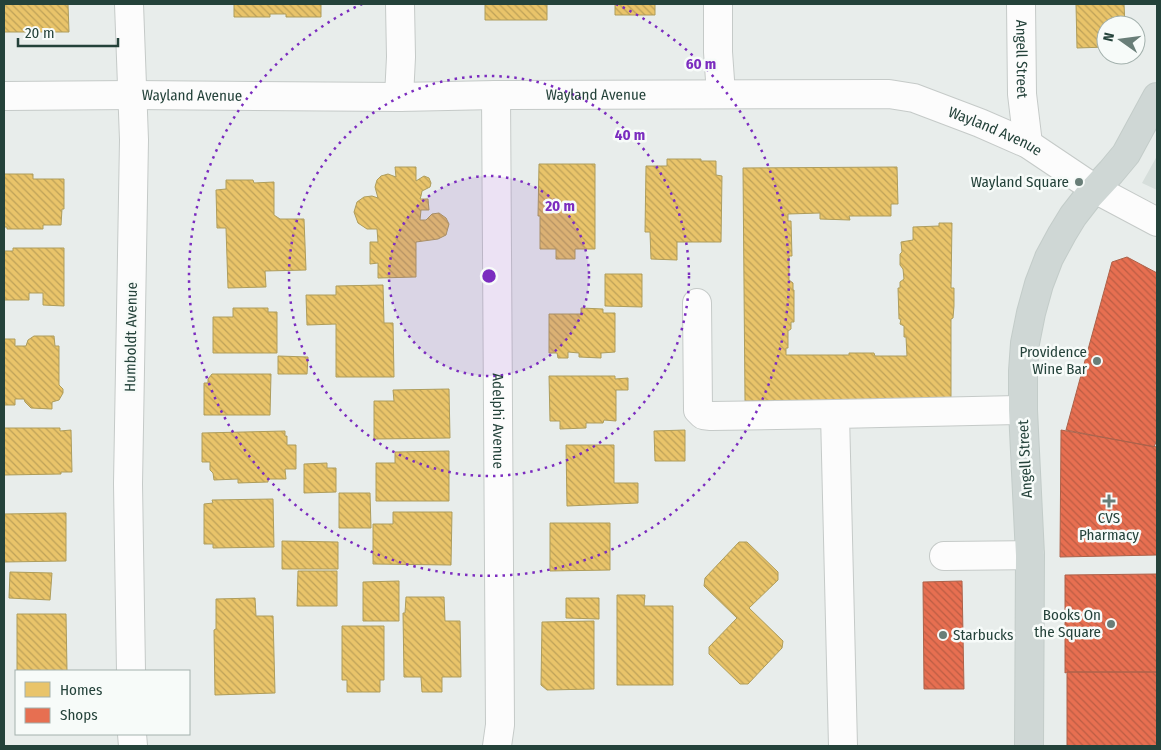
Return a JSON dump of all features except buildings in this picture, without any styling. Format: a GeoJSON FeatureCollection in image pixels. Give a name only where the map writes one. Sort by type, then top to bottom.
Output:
{"type":"FeatureCollection","features":[{"type":"Feature","properties":{"kind":"main road","name":"Angell Street"},"geometry":{"type":"LineString","coordinates":[[1029,746],[1030,555],[1023,410],[1025,343],[1039,284],[1049,258],[1073,216],[1126,154],[1157,97]]}},
{"type":"Feature","properties":{"kind":"street","name":"Humboldt Avenue"},"geometry":{"type":"LineString","coordinates":[[129,4],[134,140],[128,484],[131,670]]}},
{"type":"Feature","properties":{"kind":"street"},"geometry":{"type":"LineString","coordinates":[[399,97],[400,4]]}},
{"type":"Feature","properties":{"kind":"street"},"geometry":{"type":"LineString","coordinates":[[718,4],[718,52],[721,94]]}},
{"type":"Feature","properties":{"kind":"street","name":"Angell Street"},"geometry":{"type":"LineString","coordinates":[[1021,4],[1022,94],[1028,144]]}},
{"type":"Feature","properties":{"kind":"street","name":"Wayland Avenue"},"geometry":{"type":"LineString","coordinates":[[4,96],[399,97],[890,94],[914,98],[980,123],[1028,144],[1095,189],[1157,222]]}},
{"type":"Feature","properties":{"kind":"street","name":"Adelphi Avenue"},"geometry":{"type":"LineString","coordinates":[[496,95],[500,725],[497,746]]}},
{"type":"Feature","properties":{"kind":"street"},"geometry":{"type":"LineString","coordinates":[[697,303],[698,410],[703,415],[1023,410]]}},
{"type":"Feature","properties":{"kind":"street"},"geometry":{"type":"LineString","coordinates":[[835,414],[843,746]]}},
{"type":"Feature","properties":{"kind":"street"},"geometry":{"type":"LineString","coordinates":[[944,556],[1030,555]]}},
{"type":"Feature","properties":{"kind":"shaded area"},"geometry":{"type":"Polygon","coordinates":[[[1157,156],[1157,190],[1142,183],[1157,156]]]}},
{"type":"Feature","properties":{"kind":"place","name":"Wayland Square"},"geometry":{"type":"Point","coordinates":[1079,182]}},
{"type":"Feature","properties":{"kind":"place","name":"Providence Wine Bar"},"geometry":{"type":"Point","coordinates":[1097,361]}},
{"type":"Feature","properties":{"kind":"place","name":"CVS Pharmacy"},"geometry":{"type":"Point","coordinates":[1109,501]}},
{"type":"Feature","properties":{"kind":"place","name":"Books On the Square"},"geometry":{"type":"Point","coordinates":[1111,624]}},
{"type":"Feature","properties":{"kind":"place","name":"Starbucks"},"geometry":{"type":"Point","coordinates":[943,635]}}]}
